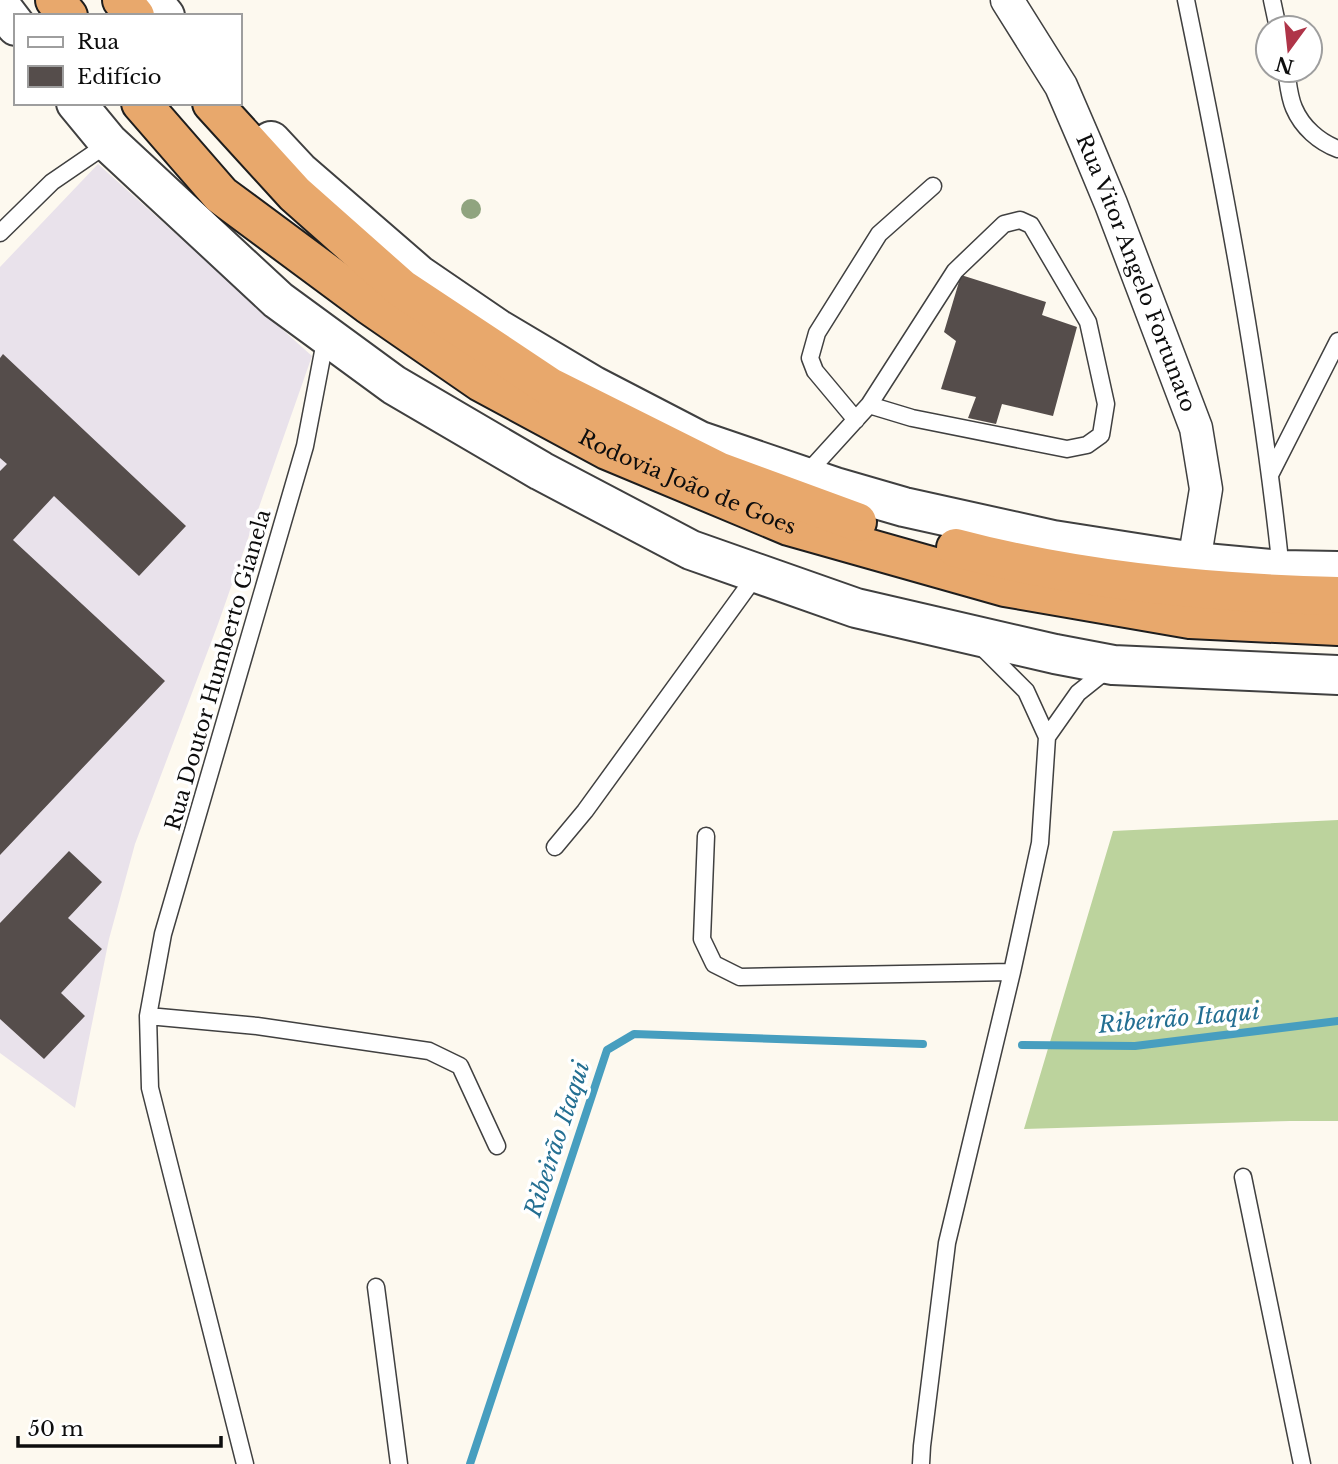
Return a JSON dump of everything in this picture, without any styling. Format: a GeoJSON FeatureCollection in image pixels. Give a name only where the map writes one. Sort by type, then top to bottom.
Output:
{"type":"FeatureCollection","features":[{"type":"Feature","properties":{"kind":"highway"},"geometry":{"type":"LineString","coordinates":[[55,0],[66,14]]}},
{"type":"Feature","properties":{"kind":"highway"},"geometry":{"type":"LineString","coordinates":[[122,0],[133,14]]}},
{"type":"Feature","properties":{"kind":"highway","name":"Rodovia João de Goes"},"geometry":{"type":"LineString","coordinates":[[143,105],[221,195],[368,304],[481,382],[607,450],[789,526],[1004,587],[1189,619],[1338,626]]}},
{"type":"Feature","properties":{"kind":"highway","name":"Rodovia João de Goes"},"geometry":{"type":"LineString","coordinates":[[214,105],[295,194],[401,288],[550,387],[718,471],[865,524],[988,556],[1098,577],[1188,588],[1338,596]]}},
{"type":"Feature","properties":{"kind":"street"},"geometry":{"type":"LineString","coordinates":[[152,0],[163,14]]}},
{"type":"Feature","properties":{"kind":"street","name":"Rua Vitor Angelo Fortunato"},"geometry":{"type":"LineString","coordinates":[[1007,0],[1060,86],[1081,133],[1111,204],[1196,428],[1206,489],[1194,562]]}},
{"type":"Feature","properties":{"kind":"street"},"geometry":{"type":"LineString","coordinates":[[0,5],[14,23]]}},
{"type":"Feature","properties":{"kind":"street"},"geometry":{"type":"LineString","coordinates":[[78,105],[109,143],[278,300],[394,385],[541,471],[691,550],[856,608],[971,636],[1113,665],[1338,675]]}},
{"type":"Feature","properties":{"kind":"street"},"geometry":{"type":"LineString","coordinates":[[239,105],[299,172],[419,275],[546,358],[700,441],[835,487],[904,507],[1053,540],[1194,562],[1281,570],[1338,571]]}},
{"type":"Feature","properties":{"kind":"lane"},"geometry":{"type":"LineString","coordinates":[[1186,0],[1236,249],[1271,473],[1281,570]]}},
{"type":"Feature","properties":{"kind":"lane"},"geometry":{"type":"LineString","coordinates":[[1289,84],[1293,108],[1305,125],[1318,140],[1338,149]]}},
{"type":"Feature","properties":{"kind":"lane"},"geometry":{"type":"LineString","coordinates":[[0,233],[52,182],[109,143]]}},
{"type":"Feature","properties":{"kind":"lane"},"geometry":{"type":"LineString","coordinates":[[856,420],[815,371],[810,358],[817,333],[879,234],[933,186]]}},
{"type":"Feature","properties":{"kind":"lane"},"geometry":{"type":"LineString","coordinates":[[809,471],[869,405],[956,271],[1003,224],[1020,220],[1031,225],[1088,322],[1105,404],[1101,435],[1087,445],[1067,449],[912,418],[869,405]]}},
{"type":"Feature","properties":{"kind":"lane","name":"Rua Doutor Humberto Gianela"},"geometry":{"type":"LineString","coordinates":[[245,1464],[150,1088],[148,1016],[163,934],[305,446],[326,335]]}},
{"type":"Feature","properties":{"kind":"lane"},"geometry":{"type":"LineString","coordinates":[[1271,473],[1338,341]]}},
{"type":"Feature","properties":{"kind":"lane"},"geometry":{"type":"LineString","coordinates":[[555,847],[585,811],[757,574]]}},
{"type":"Feature","properties":{"kind":"lane"},"geometry":{"type":"LineString","coordinates":[[921,1464],[947,1242],[1040,844],[1047,737],[1026,691],[971,636]]}},
{"type":"Feature","properties":{"kind":"lane"},"geometry":{"type":"LineString","coordinates":[[1047,737],[1078,693],[1113,665]]}},
{"type":"Feature","properties":{"kind":"lane"},"geometry":{"type":"LineString","coordinates":[[706,836],[702,939],[713,964],[740,977],[1012,972]]}},
{"type":"Feature","properties":{"kind":"lane"},"geometry":{"type":"LineString","coordinates":[[148,1016],[257,1026],[429,1051],[460,1066],[497,1146]]}},
{"type":"Feature","properties":{"kind":"lane"},"geometry":{"type":"LineString","coordinates":[[1243,1177],[1302,1464]]}},
{"type":"Feature","properties":{"kind":"lane"},"geometry":{"type":"LineString","coordinates":[[376,1287],[399,1464]]}},
{"type":"Feature","properties":{"kind":"shaded area"},"geometry":{"type":"Polygon","coordinates":[[[98,164],[312,356],[218,624],[135,844],[109,939],[75,1108],[0,1053],[0,267],[98,164]]]}},
{"type":"Feature","properties":{"kind":"green space"},"geometry":{"type":"Polygon","coordinates":[[[1338,820],[1338,1121],[1024,1129],[1113,831],[1338,820]]]}},
{"type":"Feature","properties":{"kind":"building"},"geometry":{"type":"Polygon","coordinates":[[[961,275],[1046,302],[1042,315],[1077,327],[1053,416],[1002,404],[996,424],[968,418],[976,397],[941,389],[956,341],[944,332],[961,275]]]}},
{"type":"Feature","properties":{"kind":"building"},"geometry":{"type":"Polygon","coordinates":[[[3,354],[186,526],[139,576],[54,496],[13,540],[165,681],[0,855],[0,471],[7,464],[0,458],[0,358],[3,354]]]}},
{"type":"Feature","properties":{"kind":"building"},"geometry":{"type":"Polygon","coordinates":[[[69,851],[102,882],[68,918],[102,949],[61,993],[85,1016],[44,1059],[0,1019],[0,923],[69,851]]]}},
{"type":"Feature","properties":{"kind":"waterway","name":"Ribeirão Itaqui"},"geometry":{"type":"LineString","coordinates":[[1022,1045],[1135,1046],[1338,1021]]}},
{"type":"Feature","properties":{"kind":"waterway","name":"Ribeirão Itaqui"},"geometry":{"type":"LineString","coordinates":[[470,1464],[607,1050],[634,1034],[923,1044]]}}]}
